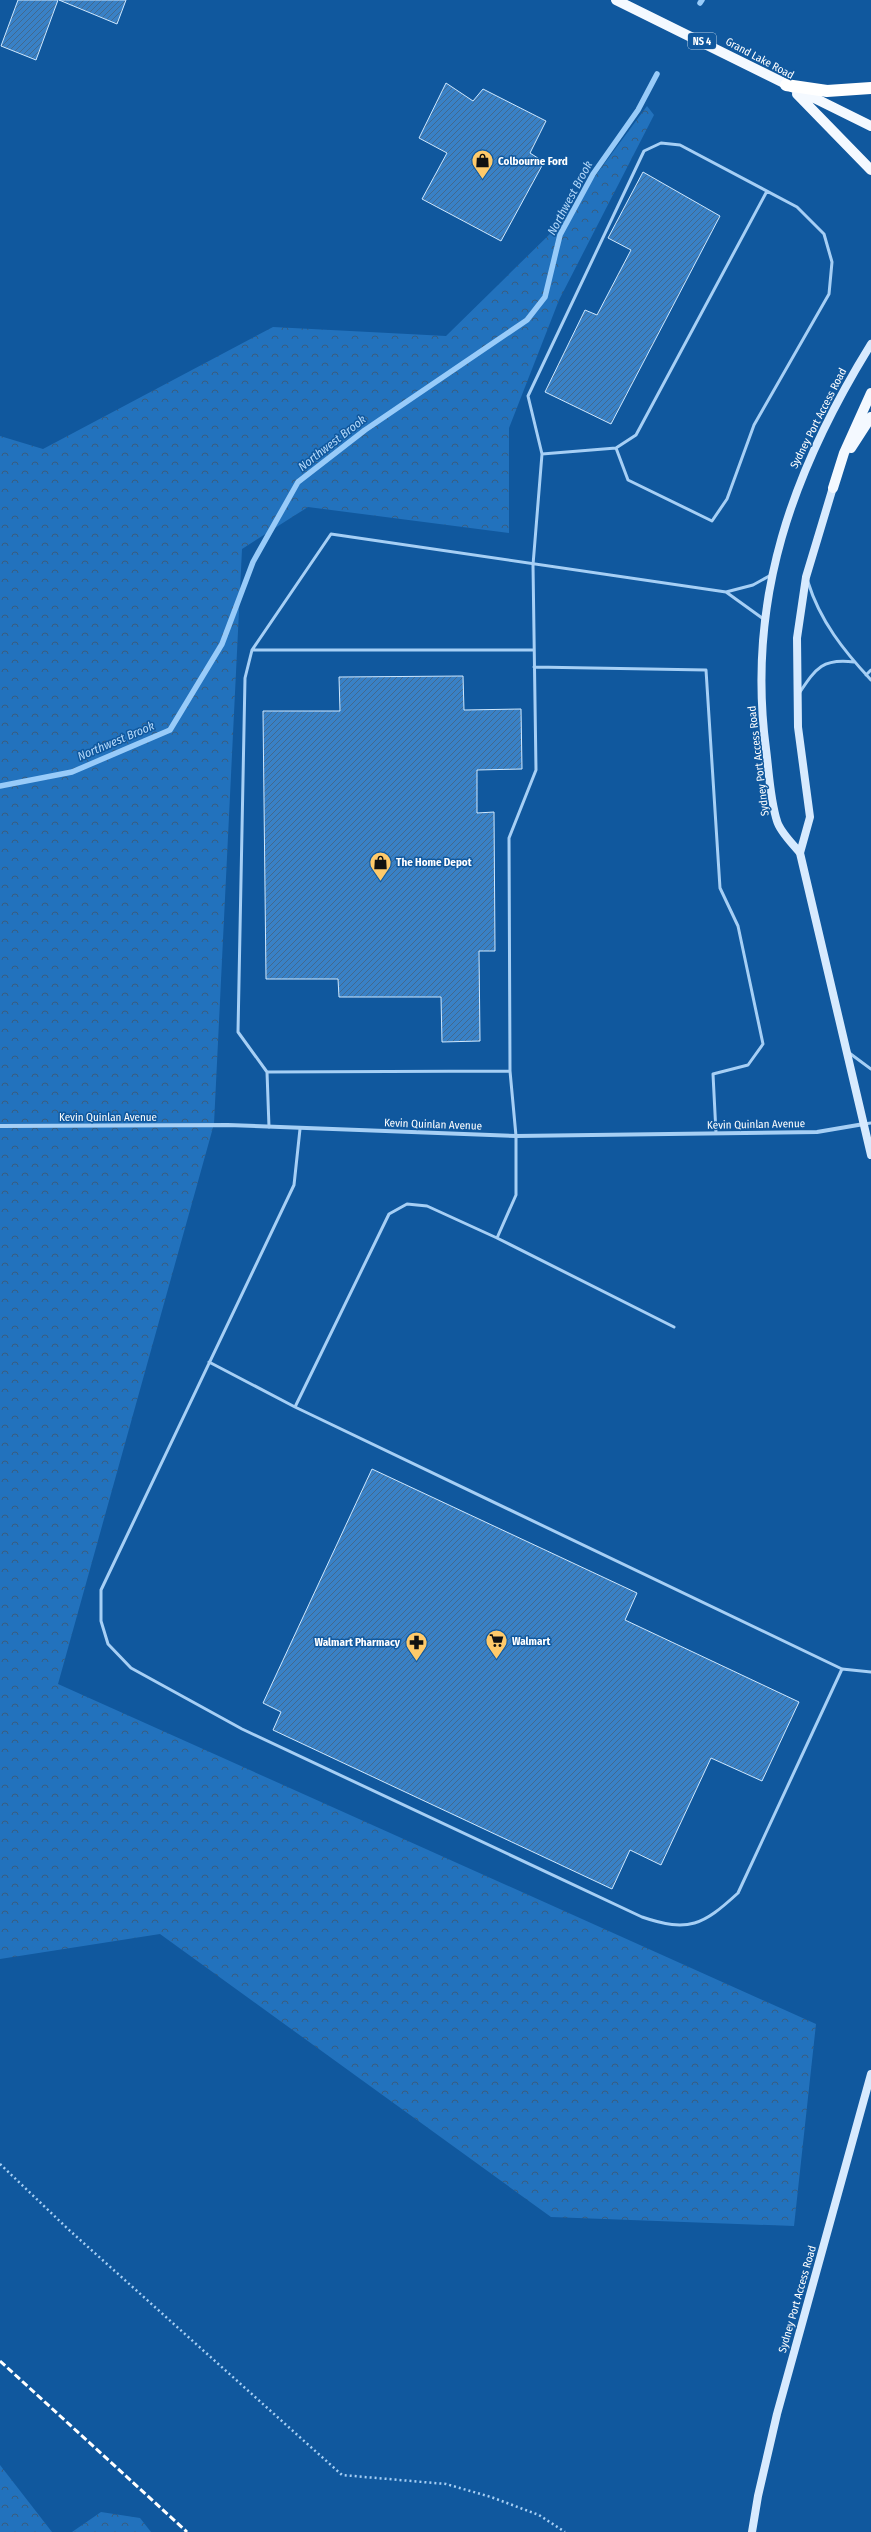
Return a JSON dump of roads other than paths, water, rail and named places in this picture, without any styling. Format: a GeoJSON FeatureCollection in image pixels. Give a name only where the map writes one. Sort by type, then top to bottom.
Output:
{"type":"FeatureCollection","features":[{"type":"Feature","properties":{"kind":"highway"},"geometry":{"type":"LineString","coordinates":[[786,85],[827,91],[871,88]]}},
{"type":"Feature","properties":{"kind":"main road","name":"Grand Lake Road"},"geometry":{"type":"LineString","coordinates":[[616,0],[871,126]]}},
{"type":"Feature","properties":{"kind":"main road"},"geometry":{"type":"LineString","coordinates":[[786,85],[833,129],[871,170]]}},
{"type":"Feature","properties":{"kind":"main road","name":"Sydney Port Access Road"},"geometry":{"type":"LineString","coordinates":[[871,344],[847,384],[811,453],[788,513],[773,574],[766,620],[762,697],[769,774],[777,822],[800,853],[847,1051],[868,1123],[871,1155]]}},
{"type":"Feature","properties":{"kind":"main road"},"geometry":{"type":"LineString","coordinates":[[832,488],[844,453],[871,393]]}},
{"type":"Feature","properties":{"kind":"main road","name":"Sydney Port Access Road"},"geometry":{"type":"LineString","coordinates":[[800,853],[810,816],[801,753],[796,699],[797,638],[806,577],[832,488],[850,442],[871,404]]}},
{"type":"Feature","properties":{"kind":"main road"},"geometry":{"type":"LineString","coordinates":[[832,488],[851,449],[871,417]]}},
{"type":"Feature","properties":{"kind":"main road","name":"Sydney Port Access Road"},"geometry":{"type":"LineString","coordinates":[[752,2532],[759,2490],[779,2406],[871,2074]]}},
{"type":"Feature","properties":{"kind":"street","name":"Kevin Quinlan Avenue"},"geometry":{"type":"LineString","coordinates":[[0,1126],[228,1125],[300,1129],[516,1136],[817,1132],[868,1123]]}},
{"type":"Feature","properties":{"kind":"lane"},"geometry":{"type":"LineString","coordinates":[[497,1238],[516,1195],[516,1136],[510,1071],[509,838],[536,770],[533,650],[533,565],[542,454],[528,396],[644,151],[661,144],[680,145],[797,207],[824,234],[832,262],[829,294],[754,425],[728,499],[712,522],[628,480],[616,448]]}},
{"type":"Feature","properties":{"kind":"lane"},"geometry":{"type":"LineString","coordinates":[[542,454],[616,448],[636,434],[767,191]]}},
{"type":"Feature","properties":{"kind":"lane"},"geometry":{"type":"LineString","coordinates":[[269,1127],[267,1072],[238,1032],[245,678],[252,650],[331,534],[533,565],[726,592],[753,585],[773,574]]}},
{"type":"Feature","properties":{"kind":"lane"},"geometry":{"type":"LineString","coordinates":[[806,577],[814,601],[824,621],[854,662],[871,680]]}},
{"type":"Feature","properties":{"kind":"lane"},"geometry":{"type":"LineString","coordinates":[[726,592],[746,604],[766,620]]}},
{"type":"Feature","properties":{"kind":"lane"},"geometry":{"type":"LineString","coordinates":[[252,650],[533,650]]}},
{"type":"Feature","properties":{"kind":"lane"},"geometry":{"type":"LineString","coordinates":[[796,699],[812,674],[823,664],[838,660],[854,662]]}},
{"type":"Feature","properties":{"kind":"lane"},"geometry":{"type":"LineString","coordinates":[[534,667],[706,670],[720,888],[738,926],[763,1044],[748,1064],[713,1074],[716,1133]]}},
{"type":"Feature","properties":{"kind":"lane"},"geometry":{"type":"LineString","coordinates":[[866,675],[871,670]]}},
{"type":"Feature","properties":{"kind":"lane"},"geometry":{"type":"LineString","coordinates":[[847,1051],[871,1069]]}},
{"type":"Feature","properties":{"kind":"lane"},"geometry":{"type":"LineString","coordinates":[[267,1072],[510,1071]]}},
{"type":"Feature","properties":{"kind":"lane"},"geometry":{"type":"LineString","coordinates":[[300,1129],[294,1185],[101,1590],[101,1621],[108,1644],[131,1668],[242,1729],[642,1917],[662,1924],[688,1926],[712,1916],[738,1893],[842,1669]]}},
{"type":"Feature","properties":{"kind":"lane"},"geometry":{"type":"LineString","coordinates":[[295,1407],[389,1214],[407,1204],[427,1206],[497,1238],[674,1327]]}},
{"type":"Feature","properties":{"kind":"lane"},"geometry":{"type":"LineString","coordinates":[[209,1362],[295,1407],[842,1669],[871,1672]]}},
{"type":"Feature","properties":{"kind":"waterway","name":"Northwest Brook"},"geometry":{"type":"LineString","coordinates":[[0,786],[72,772],[170,730],[222,644],[253,562],[298,482],[365,430],[527,320],[545,297],[560,235],[593,174],[638,110],[657,74]]}},
{"type":"Feature","properties":{"kind":"railway"},"geometry":{"type":"LineString","coordinates":[[0,2361],[187,2532]]}},
{"type":"Feature","properties":{"kind":"place","name":"Colbourne Ford"},"geometry":{"type":"Point","coordinates":[483,180]}},
{"type":"Feature","properties":{"kind":"place","name":"The Home Depot"},"geometry":{"type":"Point","coordinates":[380,882]}},
{"type":"Feature","properties":{"kind":"place","name":"Walmart"},"geometry":{"type":"Point","coordinates":[497,1660]}},
{"type":"Feature","properties":{"kind":"place","name":"Walmart Pharmacy"},"geometry":{"type":"Point","coordinates":[416,1662]}}]}
